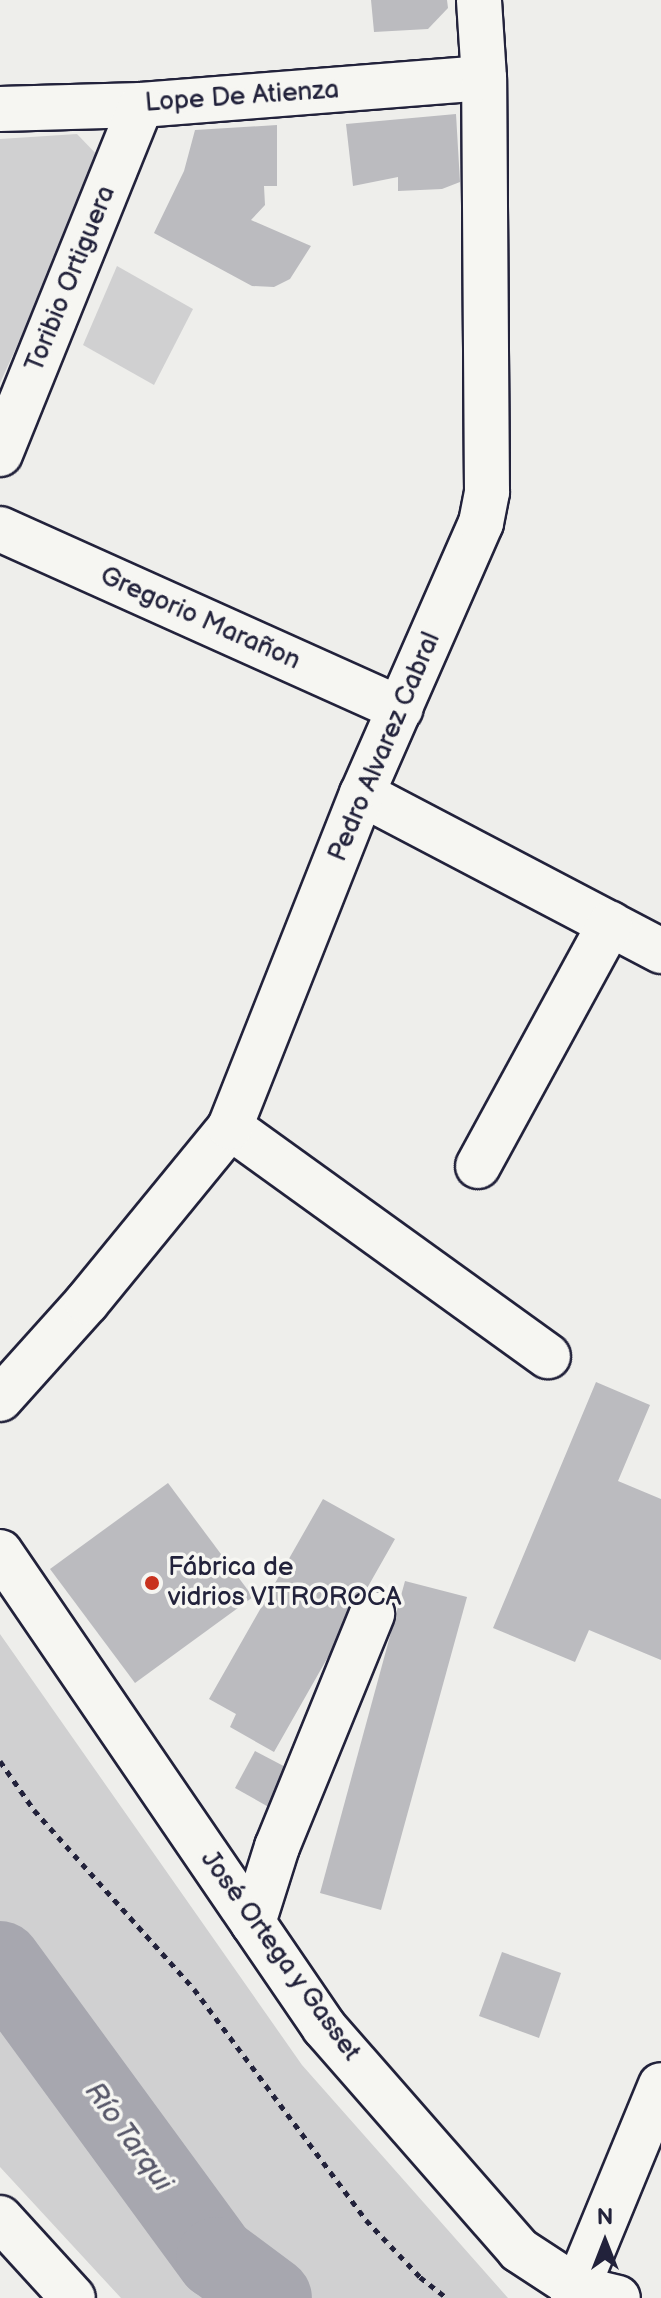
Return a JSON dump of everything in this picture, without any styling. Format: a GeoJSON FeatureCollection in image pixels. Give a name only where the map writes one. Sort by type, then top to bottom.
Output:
{"type":"FeatureCollection","features":[{"type":"Feature","properties":{"kind":"street","name":"Pedro Alvarez Cabral"},"geometry":{"type":"LineString","coordinates":[[0,1399],[87,1302],[230,1127],[362,794],[481,523],[487,492],[484,78],[479,0]]}},
{"type":"Feature","properties":{"kind":"street","name":"Lope De Atienza"},"geometry":{"type":"LineString","coordinates":[[0,109],[141,105],[484,78]]}},
{"type":"Feature","properties":{"kind":"street","name":"Toribio Ortiguera"},"geometry":{"type":"LineString","coordinates":[[0,454],[141,105]]}},
{"type":"Feature","properties":{"kind":"street","name":"Gregorio Marañon"},"geometry":{"type":"LineString","coordinates":[[0,529],[400,709]]}},
{"type":"Feature","properties":{"kind":"street"},"geometry":{"type":"LineString","coordinates":[[362,794],[661,951]]}},
{"type":"Feature","properties":{"kind":"street"},"geometry":{"type":"LineString","coordinates":[[478,1166],[610,924]]}},
{"type":"Feature","properties":{"kind":"street"},"geometry":{"type":"LineString","coordinates":[[230,1127],[548,1356]]}},
{"type":"Feature","properties":{"kind":"street","name":"José Ortega y Gasset"},"geometry":{"type":"LineString","coordinates":[[0,1552],[324,2027],[519,2250],[575,2293],[618,2298]]}},
{"type":"Feature","properties":{"kind":"street"},"geometry":{"type":"LineString","coordinates":[[253,1923],[277,1847],[372,1614]]}},
{"type":"Feature","properties":{"kind":"street"},"geometry":{"type":"LineString","coordinates":[[575,2293],[661,2085]]}},
{"type":"Feature","properties":{"kind":"street"},"geometry":{"type":"LineString","coordinates":[[0,2218],[73,2298]]}},
{"type":"Feature","properties":{"kind":"path"},"geometry":{"type":"LineString","coordinates":[[0,1761],[34,1810],[194,1989],[366,2220],[420,2277],[447,2298]]}},
{"type":"Feature","properties":{"kind":"shaded area"},"geometry":{"type":"Polygon","coordinates":[[[77,134],[102,160],[0,383],[0,139],[77,134]]]}},
{"type":"Feature","properties":{"kind":"shaded area"},"geometry":{"type":"Polygon","coordinates":[[[117,266],[193,309],[154,385],[83,345],[117,266]]]}},
{"type":"Feature","properties":{"kind":"shaded area"},"geometry":{"type":"Polygon","coordinates":[[[0,1634],[302,2065],[508,2298],[121,2298],[0,2167],[0,1634]]]}},
{"type":"Feature","properties":{"kind":"building"},"geometry":{"type":"Polygon","coordinates":[[[371,0],[447,0],[448,8],[428,29],[374,32],[371,0]]]}},
{"type":"Feature","properties":{"kind":"building"},"geometry":{"type":"Polygon","coordinates":[[[456,114],[460,182],[442,189],[398,191],[398,177],[353,186],[346,124],[456,114]]]}},
{"type":"Feature","properties":{"kind":"building"},"geometry":{"type":"Polygon","coordinates":[[[277,125],[277,186],[264,186],[265,205],[251,220],[311,246],[290,279],[274,287],[252,286],[154,233],[184,171],[195,130],[277,125]]]}},
{"type":"Feature","properties":{"kind":"building"},"geometry":{"type":"Polygon","coordinates":[[[596,1382],[650,1405],[618,1481],[661,1499],[661,1660],[589,1630],[575,1662],[493,1628],[596,1382]]]}},
{"type":"Feature","properties":{"kind":"building","name":"Fábrica de vidrios VITROROCA"},"geometry":{"type":"Polygon","coordinates":[[[168,1483],[253,1597],[135,1683],[50,1569],[168,1483]]]}},
{"type":"Feature","properties":{"kind":"building"},"geometry":{"type":"Polygon","coordinates":[[[323,1499],[395,1539],[274,1752],[230,1727],[236,1714],[209,1699],[323,1499]]]}},
{"type":"Feature","properties":{"kind":"building"},"geometry":{"type":"Polygon","coordinates":[[[405,1581],[467,1597],[381,1910],[320,1893],[405,1581]]]}},
{"type":"Feature","properties":{"kind":"building"},"geometry":{"type":"Polygon","coordinates":[[[255,1751],[295,1772],[274,1810],[235,1788],[255,1751]]]}},
{"type":"Feature","properties":{"kind":"building"},"geometry":{"type":"Polygon","coordinates":[[[502,1952],[561,1973],[539,2038],[479,2016],[502,1952]]]}},
{"type":"Feature","properties":{"kind":"waterway","name":"Río Tarqui"},"geometry":{"type":"LineString","coordinates":[[0,1962],[217,2258],[271,2298]]}},
{"type":"Feature","properties":{"kind":"place","name":"Fábrica de vidrios VITROROCA"},"geometry":{"type":"Point","coordinates":[152,1583]}}]}
